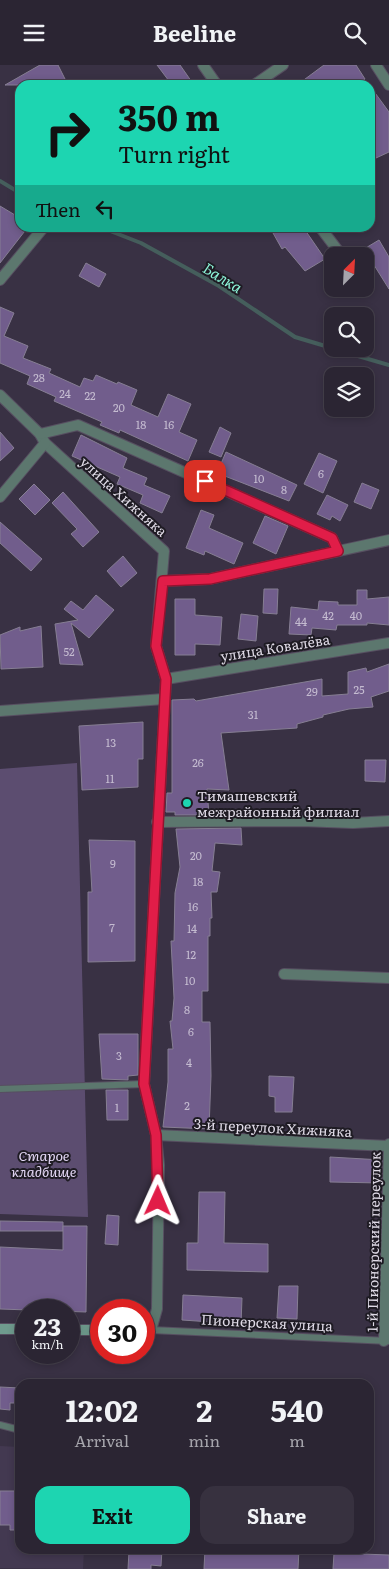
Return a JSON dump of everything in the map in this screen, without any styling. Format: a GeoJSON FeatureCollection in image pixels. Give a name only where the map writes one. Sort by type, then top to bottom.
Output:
{"type":"FeatureCollection","features":[{"type":"Feature","properties":{"kind":"street"},"geometry":{"type":"LineString","coordinates":[[203,65],[214,80]]}},
{"type":"Feature","properties":{"kind":"street"},"geometry":{"type":"LineString","coordinates":[[261,80],[283,65]]}},
{"type":"Feature","properties":{"kind":"street"},"geometry":{"type":"LineString","coordinates":[[376,65],[389,85]]}},
{"type":"Feature","properties":{"kind":"street"},"geometry":{"type":"LineString","coordinates":[[0,280],[40,232]]}},
{"type":"Feature","properties":{"kind":"street"},"geometry":{"type":"LineString","coordinates":[[324,232],[335,247]]}},
{"type":"Feature","properties":{"kind":"street","name":"улица Хижняка"},"geometry":{"type":"LineString","coordinates":[[0,395],[43,438],[164,551],[163,581],[156,646],[166,679],[144,1084],[156,1135],[159,1165],[157,1309],[155,1313]]}},
{"type":"Feature","properties":{"kind":"street"},"geometry":{"type":"LineString","coordinates":[[0,497],[43,438],[78,425],[332,538],[338,551]]}},
{"type":"Feature","properties":{"kind":"street"},"geometry":{"type":"LineString","coordinates":[[163,581],[210,579],[389,540]]}},
{"type":"Feature","properties":{"kind":"street","name":"улица Ковалёва"},"geometry":{"type":"LineString","coordinates":[[166,679],[389,643]]}},
{"type":"Feature","properties":{"kind":"street"},"geometry":{"type":"LineString","coordinates":[[0,711],[164,699]]}},
{"type":"Feature","properties":{"kind":"street"},"geometry":{"type":"LineString","coordinates":[[158,822],[302,821],[353,823],[389,821]]}},
{"type":"Feature","properties":{"kind":"street"},"geometry":{"type":"LineString","coordinates":[[284,974],[389,979]]}},
{"type":"Feature","properties":{"kind":"street","name":"3-й переулок Хижняка"},"geometry":{"type":"LineString","coordinates":[[156,1135],[389,1145]]}},
{"type":"Feature","properties":{"kind":"street","name":"1-й Пионерский переулок"},"geometry":{"type":"LineString","coordinates":[[386,1341],[389,1145]]}},
{"type":"Feature","properties":{"kind":"street"},"geometry":{"type":"LineString","coordinates":[[0,1329],[15,1329]]}},
{"type":"Feature","properties":{"kind":"lane"},"geometry":{"type":"LineString","coordinates":[[0,1089],[144,1084]]}},
{"type":"Feature","properties":{"kind":"lane","name":"Пионерская улица"},"geometry":{"type":"LineString","coordinates":[[155,1330],[386,1341]]}},
{"type":"Feature","properties":{"kind":"lane"},"geometry":{"type":"LineString","coordinates":[[0,1425],[15,1429]]}},
{"type":"Feature","properties":{"kind":"shaded area"},"geometry":{"type":"Polygon","coordinates":[[[0,1446],[15,1447],[15,1554],[84,1554],[83,1569],[0,1568],[0,1446]]]}},
{"type":"Feature","properties":{"kind":"green space","name":"Старое кладбище"},"geometry":{"type":"Polygon","coordinates":[[[77,763],[88,1217],[0,1214],[0,769],[77,763]]]}},
{"type":"Feature","properties":{"kind":"building"},"geometry":{"type":"Polygon","coordinates":[[[40,65],[58,65],[66,80],[15,80],[15,85],[5,85],[40,65]]]}},
{"type":"Feature","properties":{"kind":"building"},"geometry":{"type":"Polygon","coordinates":[[[157,65],[180,65],[190,80],[168,80],[157,65]]]}},
{"type":"Feature","properties":{"kind":"building"},"geometry":{"type":"Polygon","coordinates":[[[324,65],[356,65],[365,79],[364,80],[304,80],[324,65]]]}},
{"type":"Feature","properties":{"kind":"building"},"geometry":{"type":"Polygon","coordinates":[[[375,93],[389,112],[389,152],[376,158],[375,93]]]}},
{"type":"Feature","properties":{"kind":"building"},"geometry":{"type":"Polygon","coordinates":[[[0,206],[15,215],[15,232],[24,232],[0,263],[0,206]]]}},
{"type":"Feature","properties":{"kind":"building"},"geometry":{"type":"Polygon","coordinates":[[[274,232],[306,232],[324,260],[305,271],[285,247],[282,249],[273,233],[274,232]]]}},
{"type":"Feature","properties":{"kind":"building"},"geometry":{"type":"Polygon","coordinates":[[[379,240],[389,257],[389,289],[374,265],[374,247],[367,247],[379,240]]]}},
{"type":"Feature","properties":{"kind":"building"},"geometry":{"type":"Polygon","coordinates":[[[86,263],[106,274],[99,287],[79,276],[86,263]]]}},
{"type":"Feature","properties":{"kind":"building"},"geometry":{"type":"Polygon","coordinates":[[[0,307],[14,313],[4,336],[28,346],[23,358],[51,369],[49,373],[80,387],[84,378],[93,381],[96,375],[117,384],[118,382],[137,390],[131,405],[158,417],[168,394],[191,404],[179,432],[197,440],[188,461],[120,430],[119,433],[100,425],[102,422],[54,401],[56,397],[27,384],[30,376],[0,363],[0,307]]]}},
{"type":"Feature","properties":{"kind":"building"},"geometry":{"type":"Polygon","coordinates":[[[220,427],[231,433],[221,457],[209,452],[220,427]]]}},
{"type":"Feature","properties":{"kind":"building"},"geometry":{"type":"Polygon","coordinates":[[[0,432],[14,448],[0,461],[0,432]]]}},
{"type":"Feature","properties":{"kind":"building"},"geometry":{"type":"Polygon","coordinates":[[[81,435],[127,458],[123,468],[147,478],[144,485],[170,496],[162,513],[140,503],[143,495],[117,484],[120,477],[72,456],[81,435]]]}},
{"type":"Feature","properties":{"kind":"building"},"geometry":{"type":"Polygon","coordinates":[[[226,452],[297,485],[289,501],[217,473],[226,452]]]}},
{"type":"Feature","properties":{"kind":"building"},"geometry":{"type":"Polygon","coordinates":[[[319,453],[337,461],[323,493],[304,484],[319,453]]]}},
{"type":"Feature","properties":{"kind":"building"},"geometry":{"type":"Polygon","coordinates":[[[362,483],[379,490],[371,509],[354,502],[362,483]]]}},
{"type":"Feature","properties":{"kind":"building"},"geometry":{"type":"Polygon","coordinates":[[[34,484],[50,500],[35,515],[19,499],[34,484]]]}},
{"type":"Feature","properties":{"kind":"building"},"geometry":{"type":"Polygon","coordinates":[[[63,492],[99,532],[83,547],[71,534],[77,529],[52,503],[63,492]]]}},
{"type":"Feature","properties":{"kind":"building"},"geometry":{"type":"Polygon","coordinates":[[[327,495],[348,505],[340,521],[332,516],[330,520],[317,514],[327,495]]]}},
{"type":"Feature","properties":{"kind":"building"},"geometry":{"type":"Polygon","coordinates":[[[201,510],[214,515],[209,528],[243,543],[234,564],[205,551],[204,555],[186,548],[201,510]]]}},
{"type":"Feature","properties":{"kind":"building"},"geometry":{"type":"Polygon","coordinates":[[[265,516],[288,526],[276,554],[253,543],[265,516]]]}},
{"type":"Feature","properties":{"kind":"building"},"geometry":{"type":"Polygon","coordinates":[[[0,522],[42,559],[31,571],[0,543],[0,522]]]}},
{"type":"Feature","properties":{"kind":"building"},"geometry":{"type":"Polygon","coordinates":[[[123,556],[137,573],[121,587],[107,571],[123,556]]]}},
{"type":"Feature","properties":{"kind":"building"},"geometry":{"type":"Polygon","coordinates":[[[264,589],[278,589],[277,614],[263,613],[264,589]]]}},
{"type":"Feature","properties":{"kind":"building"},"geometry":{"type":"Polygon","coordinates":[[[357,590],[367,590],[367,599],[389,597],[389,625],[367,623],[367,625],[337,625],[336,630],[312,628],[311,635],[289,634],[291,607],[318,610],[319,601],[338,602],[338,605],[357,605],[357,590]]]}},
{"type":"Feature","properties":{"kind":"building"},"geometry":{"type":"Polygon","coordinates":[[[96,595],[114,610],[89,638],[71,623],[83,665],[60,664],[55,624],[78,620],[64,609],[71,601],[83,610],[96,595]]]}},
{"type":"Feature","properties":{"kind":"building"},"geometry":{"type":"Polygon","coordinates":[[[175,599],[195,599],[195,615],[222,617],[220,645],[195,644],[195,655],[175,655],[175,599]]]}},
{"type":"Feature","properties":{"kind":"building"},"geometry":{"type":"Polygon","coordinates":[[[241,614],[258,616],[256,641],[238,639],[241,614]]]}},
{"type":"Feature","properties":{"kind":"building"},"geometry":{"type":"Polygon","coordinates":[[[41,626],[43,667],[1,669],[0,635],[20,627],[20,631],[41,626]]]}},
{"type":"Feature","properties":{"kind":"building"},"geometry":{"type":"Polygon","coordinates":[[[389,664],[389,691],[371,697],[373,707],[349,709],[323,715],[323,717],[297,724],[297,728],[221,733],[229,790],[207,789],[209,815],[175,815],[175,812],[166,812],[167,793],[172,793],[172,700],[194,699],[196,701],[322,679],[322,696],[348,694],[348,672],[366,668],[367,672],[389,664]]]}},
{"type":"Feature","properties":{"kind":"building"},"geometry":{"type":"Polygon","coordinates":[[[143,722],[143,759],[138,759],[138,787],[82,790],[79,726],[143,722]]]}},
{"type":"Feature","properties":{"kind":"building"},"geometry":{"type":"Polygon","coordinates":[[[365,760],[386,760],[385,782],[365,781],[365,760]]]}},
{"type":"Feature","properties":{"kind":"building"},"geometry":{"type":"Polygon","coordinates":[[[241,828],[242,845],[215,843],[212,871],[220,872],[217,892],[211,892],[212,918],[210,918],[210,936],[208,936],[208,991],[202,991],[202,1022],[210,1022],[211,1076],[209,1129],[163,1127],[168,1082],[168,1049],[173,1049],[170,1021],[172,1021],[174,998],[171,941],[174,941],[175,893],[180,867],[176,829],[241,828]]]}},
{"type":"Feature","properties":{"kind":"building"},"geometry":{"type":"Polygon","coordinates":[[[89,840],[135,841],[135,961],[88,962],[88,892],[92,892],[89,840]]]}},
{"type":"Feature","properties":{"kind":"building"},"geometry":{"type":"Polygon","coordinates":[[[99,1034],[138,1034],[138,1075],[128,1076],[128,1080],[102,1079],[99,1034]]]}},
{"type":"Feature","properties":{"kind":"building"},"geometry":{"type":"Polygon","coordinates":[[[269,1076],[294,1077],[292,1112],[275,1112],[275,1097],[269,1096],[269,1076]]]}},
{"type":"Feature","properties":{"kind":"building"},"geometry":{"type":"Polygon","coordinates":[[[106,1090],[128,1090],[128,1120],[107,1120],[106,1090]]]}},
{"type":"Feature","properties":{"kind":"building"},"geometry":{"type":"Polygon","coordinates":[[[330,1157],[382,1160],[381,1183],[330,1182],[330,1157]]]}},
{"type":"Feature","properties":{"kind":"building"},"geometry":{"type":"Polygon","coordinates":[[[199,1192],[225,1192],[224,1243],[268,1244],[268,1272],[187,1270],[187,1243],[198,1243],[199,1192]]]}},
{"type":"Feature","properties":{"kind":"building"},"geometry":{"type":"Polygon","coordinates":[[[107,1215],[119,1216],[118,1245],[105,1244],[107,1215]]]}},
{"type":"Feature","properties":{"kind":"building"},"geometry":{"type":"Polygon","coordinates":[[[0,1221],[63,1222],[63,1231],[0,1231],[0,1221]]]}},
{"type":"Feature","properties":{"kind":"building"},"geometry":{"type":"Polygon","coordinates":[[[63,1226],[87,1226],[86,1312],[80,1312],[80,1299],[15,1299],[15,1310],[0,1309],[0,1247],[63,1250],[63,1226]]]}},
{"type":"Feature","properties":{"kind":"building"},"geometry":{"type":"Polygon","coordinates":[[[279,1286],[298,1286],[297,1319],[277,1318],[279,1286]]]}},
{"type":"Feature","properties":{"kind":"building"},"geometry":{"type":"Polygon","coordinates":[[[183,1295],[242,1298],[241,1324],[182,1320],[183,1295]]]}},
{"type":"Feature","properties":{"kind":"building"},"geometry":{"type":"Polygon","coordinates":[[[0,1387],[15,1388],[15,1403],[10,1403],[10,1410],[0,1409],[0,1387]]]}},
{"type":"Feature","properties":{"kind":"building"},"geometry":{"type":"Polygon","coordinates":[[[0,1491],[15,1491],[15,1530],[10,1530],[10,1525],[0,1525],[0,1491]]]}},
{"type":"Feature","properties":{"kind":"building"},"geometry":{"type":"Polygon","coordinates":[[[129,1554],[162,1554],[161,1566],[151,1565],[151,1569],[128,1569],[129,1554]]]}},
{"type":"Feature","properties":{"kind":"building"},"geometry":{"type":"Polygon","coordinates":[[[205,1554],[299,1554],[298,1569],[204,1569],[205,1554]]]}},
{"type":"Feature","properties":{"kind":"building"},"geometry":{"type":"Polygon","coordinates":[[[334,1554],[389,1555],[389,1569],[333,1569],[334,1554]]]}},
{"type":"Feature","properties":{"kind":"waterway","name":"Балка"},"geometry":{"type":"LineString","coordinates":[[0,181],[15,190]]}},
{"type":"Feature","properties":{"kind":"waterway","name":"Балка"},"geometry":{"type":"LineString","coordinates":[[113,232],[141,243],[219,286],[295,337],[324,346]]}},
{"type":"Feature","properties":{"kind":"waterway","name":"Балка"},"geometry":{"type":"LineString","coordinates":[[362,357],[389,365]]}},
{"type":"Feature","properties":{"kind":"place","name":"Тимашевский межрайонный филиал"},"geometry":{"type":"Point","coordinates":[187,803]}},
{"type":"Feature","properties":{"kind":"route"},"geometry":{"type":"LineString","coordinates":[[158,1201],[159,1165],[156,1135],[144,1084],[166,679],[156,646],[163,581],[210,579],[338,551],[332,538],[205,481]]}}]}
